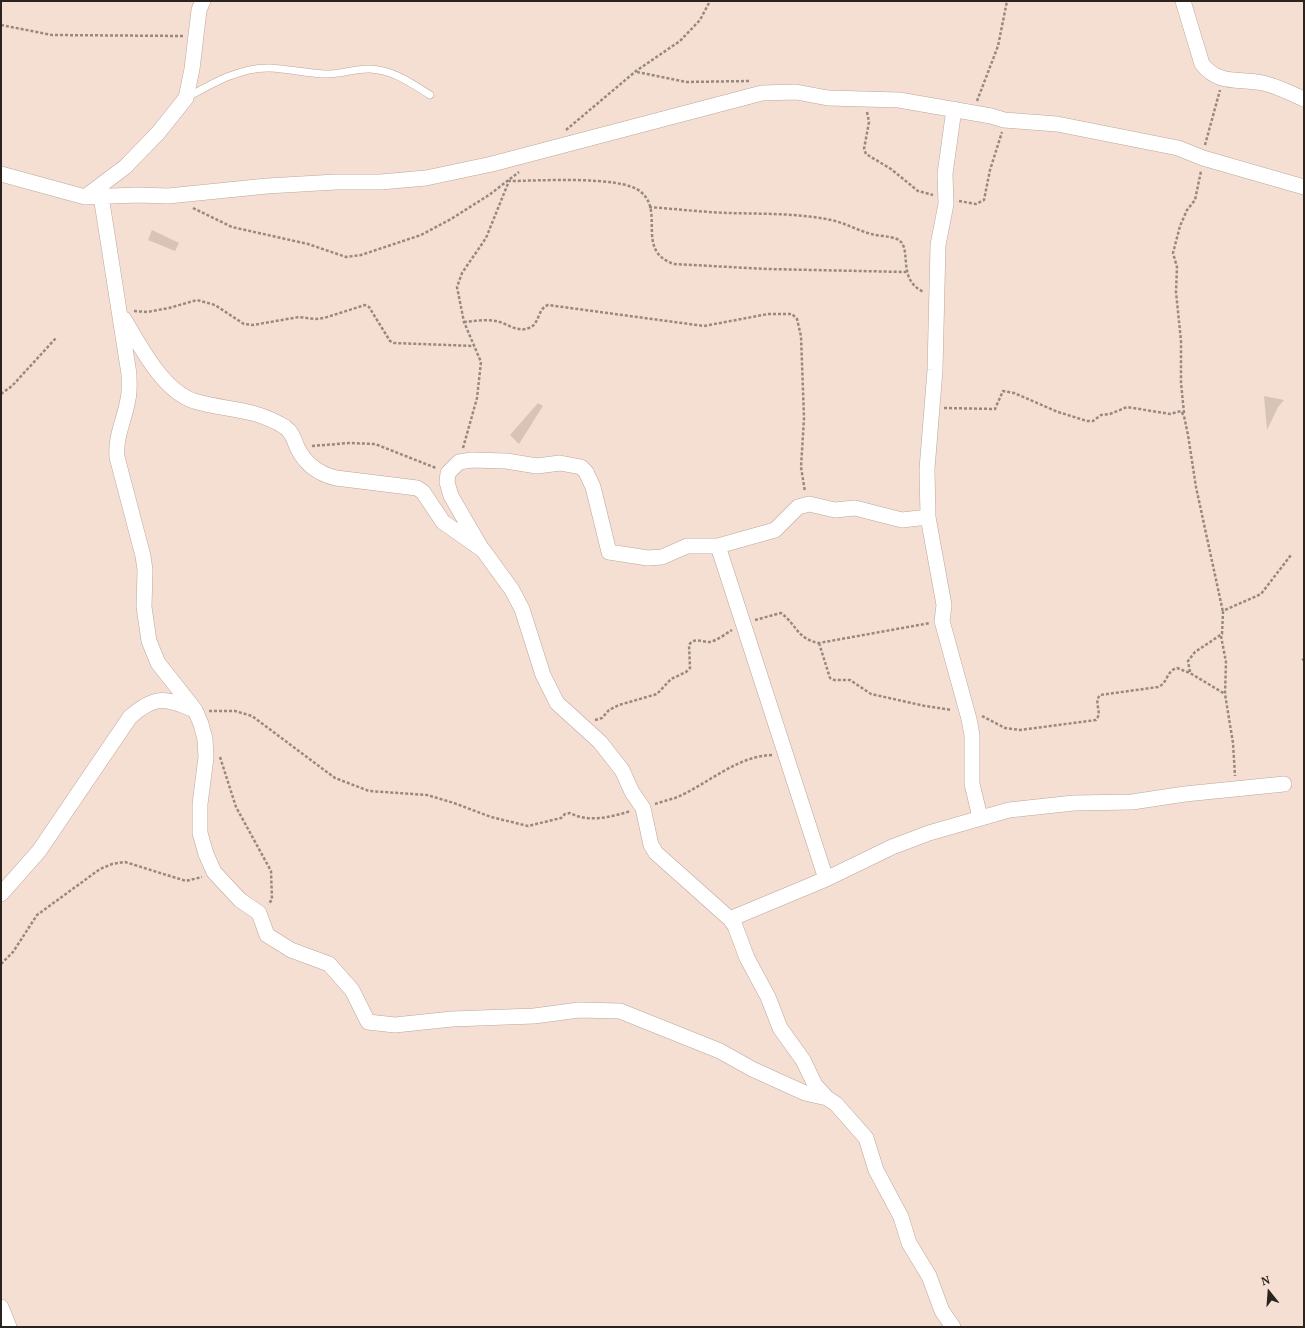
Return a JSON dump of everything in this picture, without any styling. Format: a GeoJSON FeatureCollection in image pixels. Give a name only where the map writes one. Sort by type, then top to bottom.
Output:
{"type":"FeatureCollection","features":[{"type":"Feature","properties":{"kind":"street"},"geometry":{"type":"LineString","coordinates":[[85,197],[124,167],[158,133],[186,98],[192,68],[199,10],[203,1]]}},
{"type":"Feature","properties":{"kind":"street"},"geometry":{"type":"LineString","coordinates":[[1182,1],[1202,64],[1207,71],[1214,76],[1278,87],[1304,99]]}},
{"type":"Feature","properties":{"kind":"street"},"geometry":{"type":"LineString","coordinates":[[1,174],[85,197],[168,196],[267,186],[336,182],[381,182],[426,178],[492,164],[762,93],[796,92],[828,98],[900,100],[972,112],[1004,120],[1056,124],[1098,131],[1178,148],[1203,158],[1304,187]]}},
{"type":"Feature","properties":{"kind":"street"},"geometry":{"type":"LineString","coordinates":[[954,109],[945,174],[946,204],[938,244],[932,407],[927,468],[928,517],[944,605],[942,621],[954,670],[967,711],[972,735],[972,784],[980,817]]}},
{"type":"Feature","properties":{"kind":"street"},"geometry":{"type":"LineString","coordinates":[[102,196],[120,311],[129,387],[128,399],[116,446],[143,556],[145,570],[145,624],[149,641],[158,663],[195,710],[202,724],[206,757],[200,804],[200,833],[206,854],[214,872],[240,900],[259,913],[267,935],[290,950],[329,964],[352,990],[368,1022],[395,1025],[452,1019],[534,1016],[579,1010],[620,1011],[720,1050],[752,1069],[805,1094],[827,1098]]}},
{"type":"Feature","properties":{"kind":"street"},"geometry":{"type":"LineString","coordinates":[[120,311],[159,374],[176,391],[195,401],[258,414],[286,428],[291,432],[304,459],[317,471],[325,475],[336,478],[417,488],[423,492],[443,522],[483,550]]}},
{"type":"Feature","properties":{"kind":"street"},"geometry":{"type":"LineString","coordinates":[[928,517],[902,520],[856,508],[835,510],[809,504],[798,507],[776,530],[718,546],[687,546],[662,557],[648,558],[609,552],[593,487],[586,472],[581,467],[560,463],[537,466],[506,460],[472,460],[459,462],[448,473],[447,482],[451,496],[483,550],[512,590],[522,608],[543,675],[557,703],[581,724],[622,770],[632,792],[643,808],[651,845],[656,853],[730,919],[768,997],[780,1028],[803,1060],[815,1085],[827,1098],[836,1104],[866,1138],[876,1170],[901,1217],[909,1243],[929,1276],[942,1311],[953,1327]]}},
{"type":"Feature","properties":{"kind":"street"},"geometry":{"type":"LineString","coordinates":[[718,546],[826,879]]}},
{"type":"Feature","properties":{"kind":"street"},"geometry":{"type":"LineString","coordinates":[[1,894],[38,851],[130,717],[143,705],[154,700],[172,700],[195,710]]}},
{"type":"Feature","properties":{"kind":"street"},"geometry":{"type":"LineString","coordinates":[[730,919],[826,879],[892,847],[929,833],[980,817],[1009,810],[1048,805],[1102,801],[1132,802],[1236,788],[1284,784]]}},
{"type":"Feature","properties":{"kind":"street"},"geometry":{"type":"LineString","coordinates":[[1,1306],[9,1327]]}},
{"type":"Feature","properties":{"kind":"lane"},"geometry":{"type":"LineString","coordinates":[[186,98],[215,82],[246,71],[268,68],[325,74],[346,73],[369,69],[399,75],[430,95]]}},
{"type":"Feature","properties":{"kind":"path"},"geometry":{"type":"LineString","coordinates":[[564,131],[636,72],[680,41],[700,20],[710,1]]}},
{"type":"Feature","properties":{"kind":"path"},"geometry":{"type":"LineString","coordinates":[[972,112],[998,46],[1007,1]]}},
{"type":"Feature","properties":{"kind":"path"},"geometry":{"type":"LineString","coordinates":[[1,25],[52,35],[195,36]]}},
{"type":"Feature","properties":{"kind":"path"},"geometry":{"type":"LineString","coordinates":[[636,72],[686,82],[745,81],[756,83]]}},
{"type":"Feature","properties":{"kind":"path"},"geometry":{"type":"LineString","coordinates":[[1223,78],[1204,147],[1195,200],[1182,220],[1176,236],[1173,253],[1177,267],[1178,321],[1181,340],[1181,383],[1184,416],[1205,534],[1224,612],[1224,624],[1221,636],[1227,671],[1224,694],[1233,743],[1236,788]]}},
{"type":"Feature","properties":{"kind":"path"},"geometry":{"type":"LineString","coordinates":[[863,98],[869,117],[864,149],[866,154],[891,169],[918,191],[938,197],[946,204],[960,201],[976,204],[984,200],[990,170],[1000,142],[1004,120]]}},
{"type":"Feature","properties":{"kind":"path"},"geometry":{"type":"LineString","coordinates":[[189,206],[232,227],[308,244],[346,257],[361,256],[421,235],[456,216],[509,181],[520,171]]}},
{"type":"Feature","properties":{"kind":"path"},"geometry":{"type":"LineString","coordinates":[[509,181],[612,182],[630,185],[642,192],[648,201],[655,251],[663,260],[674,264],[767,269],[906,272]]}},
{"type":"Feature","properties":{"kind":"path"},"geometry":{"type":"LineString","coordinates":[[459,462],[478,398],[481,377],[481,362],[464,322],[457,287],[462,273],[486,238],[509,181]]}},
{"type":"Feature","properties":{"kind":"path"},"geometry":{"type":"LineString","coordinates":[[649,207],[729,213],[773,213],[829,220],[850,225],[871,234],[900,241],[906,254],[906,272],[916,289],[937,298]]}},
{"type":"Feature","properties":{"kind":"path"},"geometry":{"type":"LineString","coordinates":[[120,311],[147,312],[169,308],[197,300],[215,305],[244,324],[252,325],[299,317],[324,318],[365,305],[369,307],[390,341],[394,343],[475,346]]}},
{"type":"Feature","properties":{"kind":"path"},"geometry":{"type":"LineString","coordinates":[[464,322],[494,320],[519,330],[526,329],[535,324],[541,310],[548,305],[704,326],[768,314],[792,314],[797,319],[801,336],[804,418],[801,467],[803,486],[809,504]]}},
{"type":"Feature","properties":{"kind":"path"},"geometry":{"type":"LineString","coordinates":[[1,394],[12,386],[56,338]]}},
{"type":"Feature","properties":{"kind":"path"},"geometry":{"type":"LineString","coordinates":[[932,407],[995,409],[1003,391],[1014,393],[1058,412],[1087,421],[1127,407],[1170,414],[1181,411],[1184,416]]}},
{"type":"Feature","properties":{"kind":"path"},"geometry":{"type":"LineString","coordinates":[[297,447],[349,443],[375,444],[448,473]]}},
{"type":"Feature","properties":{"kind":"path"},"geometry":{"type":"LineString","coordinates":[[1224,612],[1261,594],[1291,555]]}},
{"type":"Feature","properties":{"kind":"path"},"geometry":{"type":"LineString","coordinates":[[581,724],[602,718],[609,710],[619,705],[657,694],[671,680],[686,672],[690,668],[690,642],[696,640],[709,642],[715,640],[743,623],[781,613],[788,618],[802,636],[808,641],[819,643],[942,621]]}},
{"type":"Feature","properties":{"kind":"path"},"geometry":{"type":"LineString","coordinates":[[1190,673],[1188,661],[1195,652],[1221,636]]}},
{"type":"Feature","properties":{"kind":"path"},"geometry":{"type":"LineString","coordinates":[[819,643],[828,675],[834,680],[850,680],[871,694],[925,706],[967,711],[1012,729],[1034,729],[1096,720],[1099,713],[1097,698],[1100,695],[1162,686],[1168,673],[1174,668],[1181,668],[1224,694]]}},
{"type":"Feature","properties":{"kind":"path"},"geometry":{"type":"LineString","coordinates":[[195,710],[211,712],[235,711],[252,716],[335,778],[350,785],[369,791],[427,795],[454,802],[491,817],[519,825],[536,825],[561,818],[565,814],[570,813],[576,816],[597,819],[612,817],[676,798],[710,778],[762,755],[786,754]]}},
{"type":"Feature","properties":{"kind":"path"},"geometry":{"type":"LineString","coordinates":[[211,712],[212,719]]}},
{"type":"Feature","properties":{"kind":"path"},"geometry":{"type":"LineString","coordinates":[[220,755],[236,806],[271,871],[272,900],[259,913]]}},
{"type":"Feature","properties":{"kind":"path"},"geometry":{"type":"LineString","coordinates":[[1,964],[13,952],[37,915],[100,870],[112,864],[125,862],[186,881],[192,881],[214,872]]}},
{"type":"Feature","properties":{"kind":"building"},"geometry":{"type":"Polygon","coordinates":[[[152,230],[179,243],[175,251],[148,240],[152,230]]]}},
{"type":"Feature","properties":{"kind":"building"},"geometry":{"type":"Polygon","coordinates":[[[1264,396],[1284,400],[1278,407],[1267,430],[1264,396]]]}},
{"type":"Feature","properties":{"kind":"building"},"geometry":{"type":"Polygon","coordinates":[[[538,403],[543,406],[519,444],[510,435],[538,403]]]}}]}
